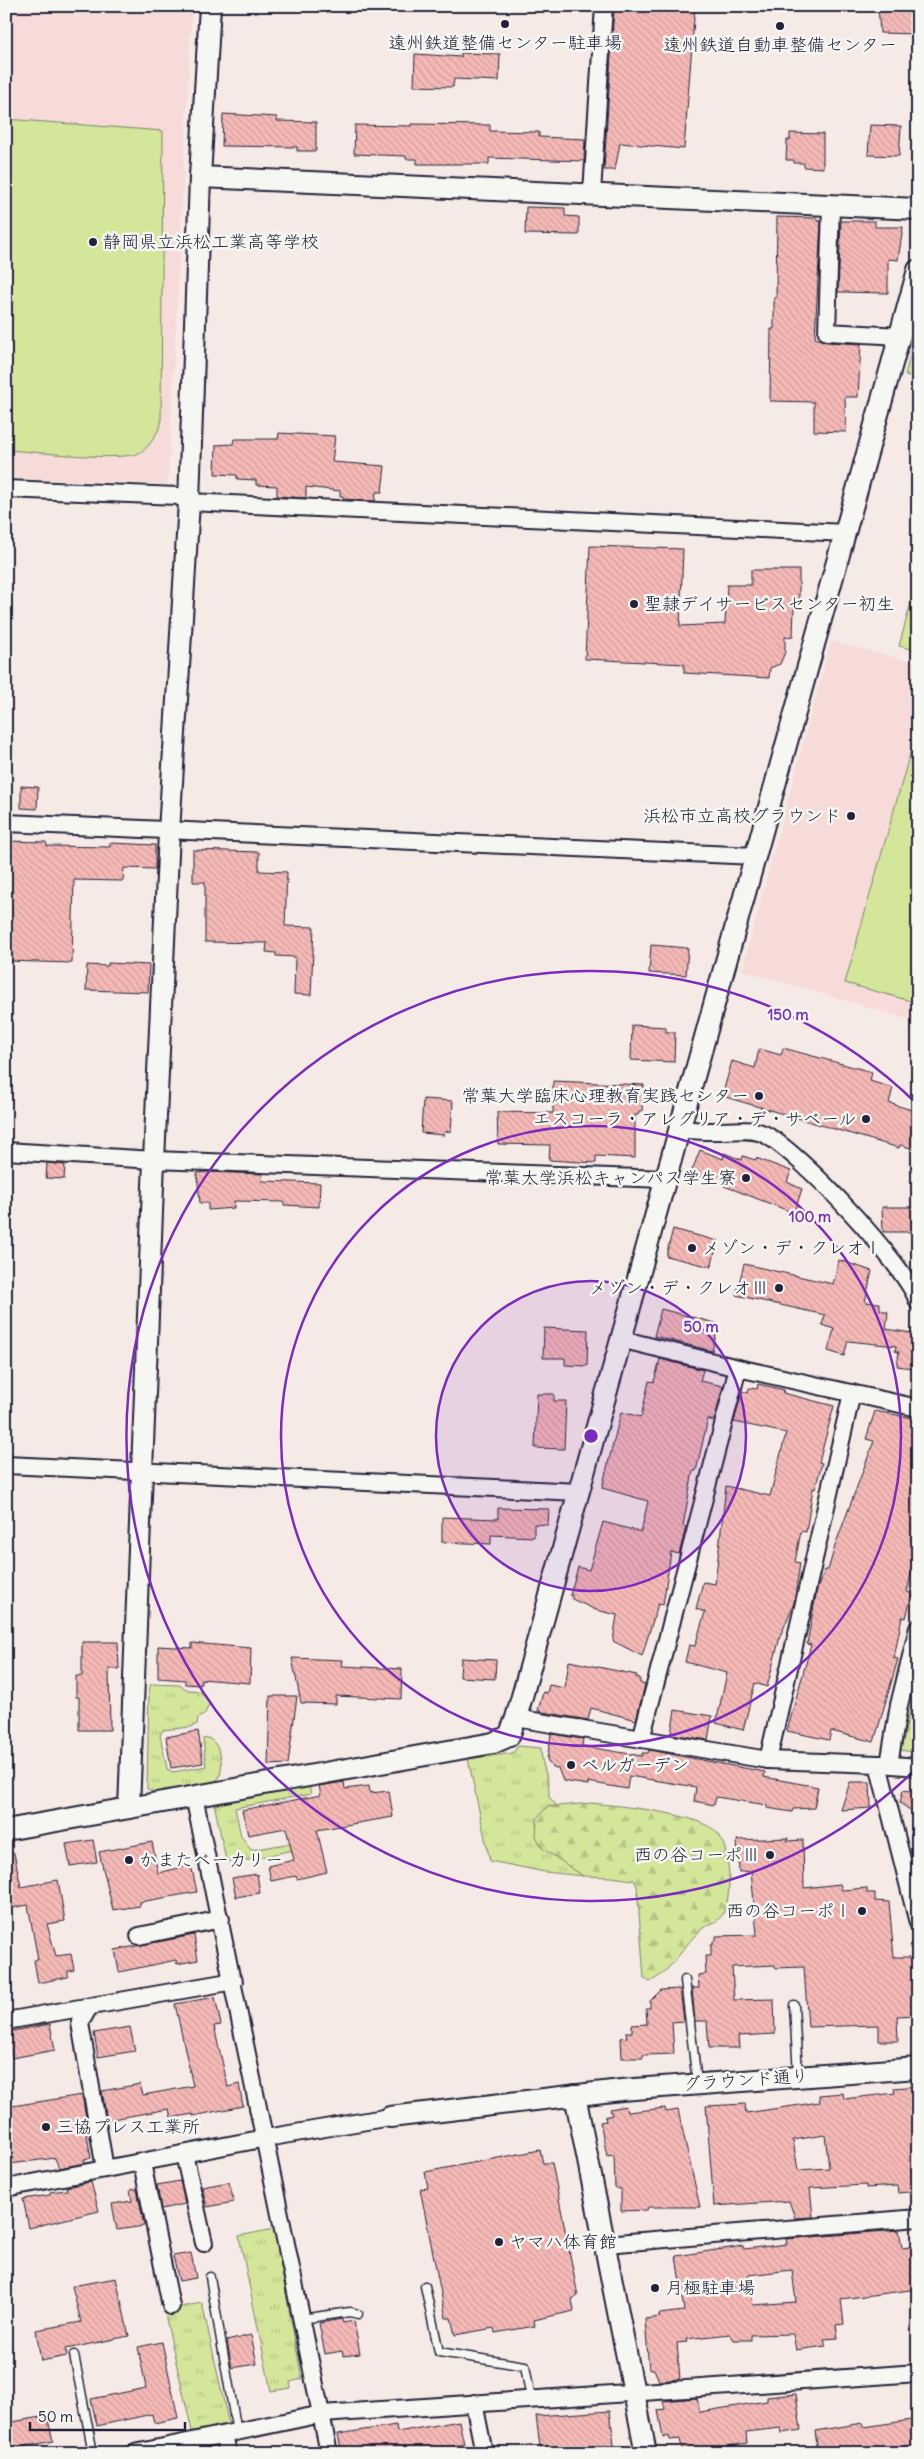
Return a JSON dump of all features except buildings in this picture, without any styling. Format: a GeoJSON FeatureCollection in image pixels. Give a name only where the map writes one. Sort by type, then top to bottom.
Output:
{"type":"FeatureCollection","features":[{"type":"Feature","properties":{"kind":"street"},"geometry":{"type":"LineString","coordinates":[[129,1808],[154,1160],[169,832],[189,502],[200,177],[210,6]]}},
{"type":"Feature","properties":{"kind":"street"},"geometry":{"type":"LineString","coordinates":[[592,193],[604,6]]}},
{"type":"Feature","properties":{"kind":"street"},"geometry":{"type":"LineString","coordinates":[[200,177],[918,209]]}},
{"type":"Feature","properties":{"kind":"street"},"geometry":{"type":"LineString","coordinates":[[830,206],[827,332],[901,336]]}},
{"type":"Feature","properties":{"kind":"street"},"geometry":{"type":"LineString","coordinates":[[6,1830],[494,1743],[509,1736],[516,1718],[918,270]]}},
{"type":"Feature","properties":{"kind":"street"},"geometry":{"type":"LineString","coordinates":[[6,489],[178,496],[189,502],[846,533]]}},
{"type":"Feature","properties":{"kind":"street"},"geometry":{"type":"LineString","coordinates":[[6,823],[169,832],[756,856]]}},
{"type":"Feature","properties":{"kind":"street"},"geometry":{"type":"LineString","coordinates":[[680,1129],[758,1132],[769,1137],[796,1156],[826,1186],[917,1291]]}},
{"type":"Feature","properties":{"kind":"street"},"geometry":{"type":"LineString","coordinates":[[6,1151],[154,1160],[665,1179]]}},
{"type":"Feature","properties":{"kind":"street"},"geometry":{"type":"LineString","coordinates":[[620,1339],[738,1368],[918,1408]]}},
{"type":"Feature","properties":{"kind":"street"},"geometry":{"type":"LineString","coordinates":[[641,1739],[738,1368]]}},
{"type":"Feature","properties":{"kind":"street"},"geometry":{"type":"LineString","coordinates":[[768,1760],[852,1393]]}},
{"type":"Feature","properties":{"kind":"street"},"geometry":{"type":"LineString","coordinates":[[6,1465],[579,1492]]}},
{"type":"Feature","properties":{"kind":"street"},"geometry":{"type":"LineString","coordinates":[[917,1915],[883,1764],[898,1713],[918,1628]]}},
{"type":"Feature","properties":{"kind":"street"},"geometry":{"type":"LineString","coordinates":[[516,1718],[768,1760],[918,1767]]}},
{"type":"Feature","properties":{"kind":"street"},"geometry":{"type":"LineString","coordinates":[[194,1796],[234,1981],[329,2453]]}},
{"type":"Feature","properties":{"kind":"street"},"geometry":{"type":"LineString","coordinates":[[139,1936],[221,1920]]}},
{"type":"Feature","properties":{"kind":"street"},"geometry":{"type":"LineString","coordinates":[[6,2021],[234,1981]]}},
{"type":"Feature","properties":{"kind":"street"},"geometry":{"type":"LineString","coordinates":[[89,2007],[80,2023],[105,2169]]}},
{"type":"Feature","properties":{"kind":"street","name":"グラウンド通り"},"geometry":{"type":"LineString","coordinates":[[390,2118],[575,2095],[918,2068]]}},
{"type":"Feature","properties":{"kind":"street"},"geometry":{"type":"LineString","coordinates":[[575,2095],[606,2244],[632,2392],[646,2453]]}},
{"type":"Feature","properties":{"kind":"street"},"geometry":{"type":"LineString","coordinates":[[6,2188],[266,2138],[390,2118]]}},
{"type":"Feature","properties":{"kind":"street"},"geometry":{"type":"LineString","coordinates":[[184,2154],[204,2243]]}},
{"type":"Feature","properties":{"kind":"street"},"geometry":{"type":"LineString","coordinates":[[142,2162],[171,2306]]}},
{"type":"Feature","properties":{"kind":"street"},"geometry":{"type":"LineString","coordinates":[[606,2244],[918,2218]]}},
{"type":"Feature","properties":{"kind":"street"},"geometry":{"type":"LineString","coordinates":[[135,2453],[161,2450],[230,2433],[322,2414],[918,2373]]}},
{"type":"Feature","properties":{"kind":"street"},"geometry":{"type":"LineString","coordinates":[[474,2403],[484,2453]]}},
{"type":"Feature","properties":{"kind":"street"},"geometry":{"type":"LineString","coordinates":[[228,2453],[230,2433]]}},
{"type":"Feature","properties":{"kind":"lane"},"geometry":{"type":"LineString","coordinates":[[685,1980],[698,2084]]}},
{"type":"Feature","properties":{"kind":"lane"},"geometry":{"type":"LineString","coordinates":[[794,2005],[798,2077]]}},
{"type":"Feature","properties":{"kind":"lane"},"geometry":{"type":"LineString","coordinates":[[210,2277],[230,2433]]}},
{"type":"Feature","properties":{"kind":"lane"},"geometry":{"type":"LineString","coordinates":[[425,2286],[439,2352],[525,2366],[531,2399]]}},
{"type":"Feature","properties":{"kind":"lane"},"geometry":{"type":"LineString","coordinates":[[301,2319],[350,2312],[358,2314]]}},
{"type":"Feature","properties":{"kind":"lane"},"geometry":{"type":"LineString","coordinates":[[74,2355],[93,2453]]}},
{"type":"Feature","properties":{"kind":"shaded area","name":"静岡県立浜松工業高等学校"},"geometry":{"type":"Polygon","coordinates":[[[6,6],[192,6],[168,484],[6,478],[6,6]]]}},
{"type":"Feature","properties":{"kind":"shaded area","name":"浜松市立高校グラウンド"},"geometry":{"type":"Polygon","coordinates":[[[831,641],[918,663],[918,1022],[742,970],[831,641]]]}},
{"type":"Feature","properties":{"kind":"green space","name":"静岡県立浜松工業高等学校"},"geometry":{"type":"Polygon","coordinates":[[[6,119],[163,131],[161,424],[150,443],[141,452],[117,456],[76,456],[6,450],[6,119]]]}},
{"type":"Feature","properties":{"kind":"green space"},"geometry":{"type":"Polygon","coordinates":[[[918,325],[918,379],[905,375],[918,325]]]}},
{"type":"Feature","properties":{"kind":"green space"},"geometry":{"type":"Polygon","coordinates":[[[918,577],[918,651],[899,646],[918,577]]]}},
{"type":"Feature","properties":{"kind":"green space"},"geometry":{"type":"Polygon","coordinates":[[[918,725],[918,1003],[845,983],[918,725]]]}},
{"type":"Feature","properties":{"kind":"green space"},"geometry":{"type":"Polygon","coordinates":[[[151,1684],[179,1685],[188,1690],[201,1691],[210,1703],[204,1715],[198,1718],[197,1724],[191,1727],[163,1730],[160,1735],[167,1769],[173,1772],[206,1766],[203,1739],[209,1738],[219,1750],[221,1760],[220,1775],[216,1781],[158,1793],[147,1789],[149,1691],[151,1684]]]}},
{"type":"Feature","properties":{"kind":"green space"},"geometry":{"type":"Polygon","coordinates":[[[914,1693],[918,1694],[918,1753],[901,1750],[914,1693]]]}},
{"type":"Feature","properties":{"kind":"green space"},"geometry":{"type":"Polygon","coordinates":[[[518,1746],[541,1748],[549,1797],[557,1806],[547,1807],[564,1861],[583,1876],[545,1872],[490,1861],[468,1759],[513,1753],[518,1746]]]}},
{"type":"Feature","properties":{"kind":"green space"},"geometry":{"type":"Polygon","coordinates":[[[309,1786],[311,1794],[235,1808],[241,1836],[251,1850],[292,1843],[292,1850],[236,1863],[226,1860],[214,1803],[309,1786]]]}},
{"type":"Feature","properties":{"kind":"green space"},"geometry":{"type":"Polygon","coordinates":[[[592,1803],[660,1812],[697,1821],[711,1827],[719,1835],[723,1844],[729,1875],[728,1898],[725,1910],[717,1920],[696,1934],[666,1971],[650,1982],[644,1978],[637,1886],[634,1880],[583,1876],[542,1848],[536,1836],[537,1818],[547,1807],[592,1803]]]}},
{"type":"Feature","properties":{"kind":"green space"},"geometry":{"type":"Polygon","coordinates":[[[274,2229],[302,2379],[290,2382],[291,2388],[271,2391],[239,2236],[274,2229]]]}},
{"type":"Feature","properties":{"kind":"green space"},"geometry":{"type":"Polygon","coordinates":[[[202,2303],[229,2425],[192,2431],[164,2310],[202,2303]]]}},
{"type":"Feature","properties":{"kind":"place","name":"遠州鉄道整備センター駐車場"},"geometry":{"type":"Point","coordinates":[505,24]}},
{"type":"Feature","properties":{"kind":"place","name":"遠州鉄道自動車整備センター"},"geometry":{"type":"Point","coordinates":[780,26]}},
{"type":"Feature","properties":{"kind":"place","name":"静岡県立浜松工業高等学校"},"geometry":{"type":"Point","coordinates":[93,242]}},
{"type":"Feature","properties":{"kind":"place","name":"聖隷デイサービスセンター初生"},"geometry":{"type":"Point","coordinates":[634,604]}},
{"type":"Feature","properties":{"kind":"place","name":"浜松市立高校グラウンド"},"geometry":{"type":"Point","coordinates":[851,816]}},
{"type":"Feature","properties":{"kind":"place","name":"常葉大学臨床心理教育実践センター"},"geometry":{"type":"Point","coordinates":[759,1096]}},
{"type":"Feature","properties":{"kind":"place","name":"エスコーラ・アレグリア・デ・サベール"},"geometry":{"type":"Point","coordinates":[866,1119]}},
{"type":"Feature","properties":{"kind":"place","name":"常葉大学浜松キャンパス学生寮"},"geometry":{"type":"Point","coordinates":[746,1178]}},
{"type":"Feature","properties":{"kind":"place","name":"メゾン・デ・クレオⅠ"},"geometry":{"type":"Point","coordinates":[692,1248]}},
{"type":"Feature","properties":{"kind":"place","name":"メゾン・デ・クレオⅢ"},"geometry":{"type":"Point","coordinates":[779,1288]}},
{"type":"Feature","properties":{"kind":"place","name":"ベルガーデン"},"geometry":{"type":"Point","coordinates":[571,1765]}},
{"type":"Feature","properties":{"kind":"place","name":"西の谷コーポⅢ"},"geometry":{"type":"Point","coordinates":[770,1855]}},
{"type":"Feature","properties":{"kind":"place","name":"かまたベーカリー"},"geometry":{"type":"Point","coordinates":[129,1860]}},
{"type":"Feature","properties":{"kind":"place","name":"西の谷コーポⅠ"},"geometry":{"type":"Point","coordinates":[862,1911]}},
{"type":"Feature","properties":{"kind":"place","name":"三協プレス工業所"},"geometry":{"type":"Point","coordinates":[46,2127]}},
{"type":"Feature","properties":{"kind":"place","name":"ヤマハ体育館"},"geometry":{"type":"Point","coordinates":[499,2242]}},
{"type":"Feature","properties":{"kind":"place","name":"月極駐車場"},"geometry":{"type":"Point","coordinates":[655,2288]}}]}
